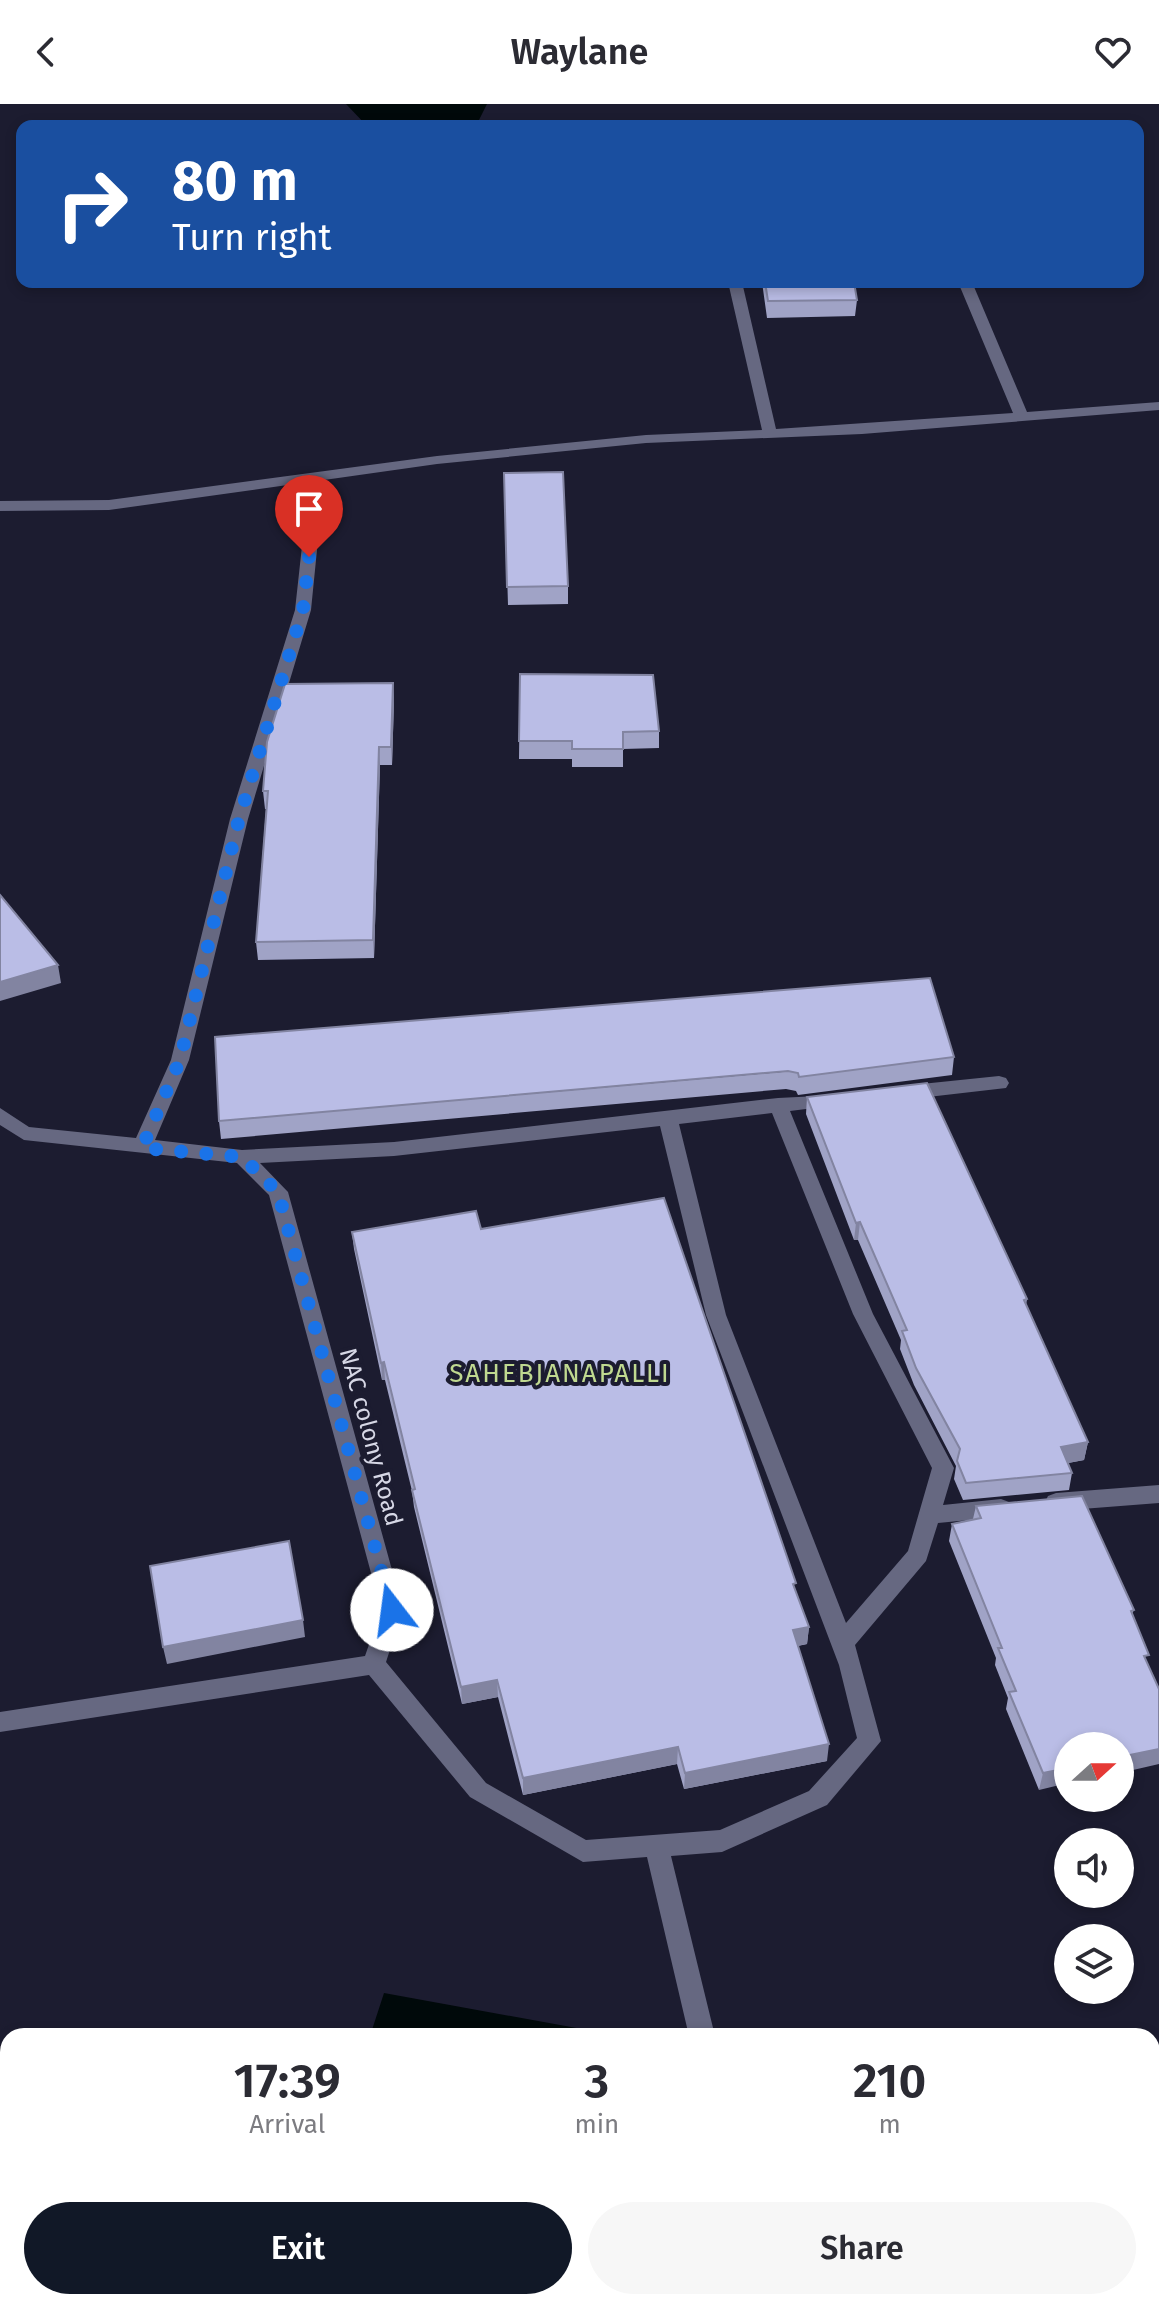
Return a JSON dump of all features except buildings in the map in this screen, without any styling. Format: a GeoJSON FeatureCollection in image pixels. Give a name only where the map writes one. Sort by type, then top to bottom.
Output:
{"type":"FeatureCollection","features":[{"type":"Feature","properties":{"kind":"street"},"geometry":{"type":"LineString","coordinates":[[736,288],[770,434]]}},
{"type":"Feature","properties":{"kind":"street"},"geometry":{"type":"LineString","coordinates":[[968,288],[1022,417]]}},
{"type":"Feature","properties":{"kind":"street"},"geometry":{"type":"LineString","coordinates":[[0,506],[109,505],[437,460],[646,439],[770,434],[1159,406]]}},
{"type":"Feature","properties":{"kind":"street"},"geometry":{"type":"LineString","coordinates":[[142,1148],[180,1060],[239,819],[303,610],[317,476]]}},
{"type":"Feature","properties":{"kind":"street"},"geometry":{"type":"LineString","coordinates":[[888,1094],[999,1083]]}},
{"type":"Feature","properties":{"kind":"street"},"geometry":{"type":"LineString","coordinates":[[0,1115],[24,1133],[242,1157],[394,1149],[857,1097]]}},
{"type":"Feature","properties":{"kind":"street"},"geometry":{"type":"LineString","coordinates":[[778,1105],[863,1314],[943,1468],[918,1555],[842,1644]]}},
{"type":"Feature","properties":{"kind":"street"},"geometry":{"type":"LineString","coordinates":[[0,1722],[374,1664],[478,1790],[583,1851],[722,1841],[818,1798],[869,1741],[851,1665],[716,1315],[668,1118]]}},
{"type":"Feature","properties":{"kind":"street","name":"NAC colony Road"},"geometry":{"type":"LineString","coordinates":[[242,1157],[278,1192],[392,1610],[374,1664]]}},
{"type":"Feature","properties":{"kind":"street"},"geometry":{"type":"LineString","coordinates":[[929,1515],[1159,1494]]}},
{"type":"Feature","properties":{"kind":"street"},"geometry":{"type":"LineString","coordinates":[[657,1846],[700,2028]]}},
{"type":"Feature","properties":{"kind":"shaded area"},"geometry":{"type":"Polygon","coordinates":[[[346,104],[487,104],[479,120],[361,120],[346,104]]]}},
{"type":"Feature","properties":{"kind":"shaded area"},"geometry":{"type":"Polygon","coordinates":[[[384,1993],[576,2028],[373,2028],[384,1993]]]}},
{"type":"Feature","properties":{"kind":"district","name":"SAHEBJANAPALLI"},"geometry":{"type":"Point","coordinates":[560,1373]}},
{"type":"Feature","properties":{"kind":"route"},"geometry":{"type":"LineString","coordinates":[[309,557],[303,610],[239,819],[180,1060],[142,1148],[242,1157],[278,1192],[392,1610]]}}]}
